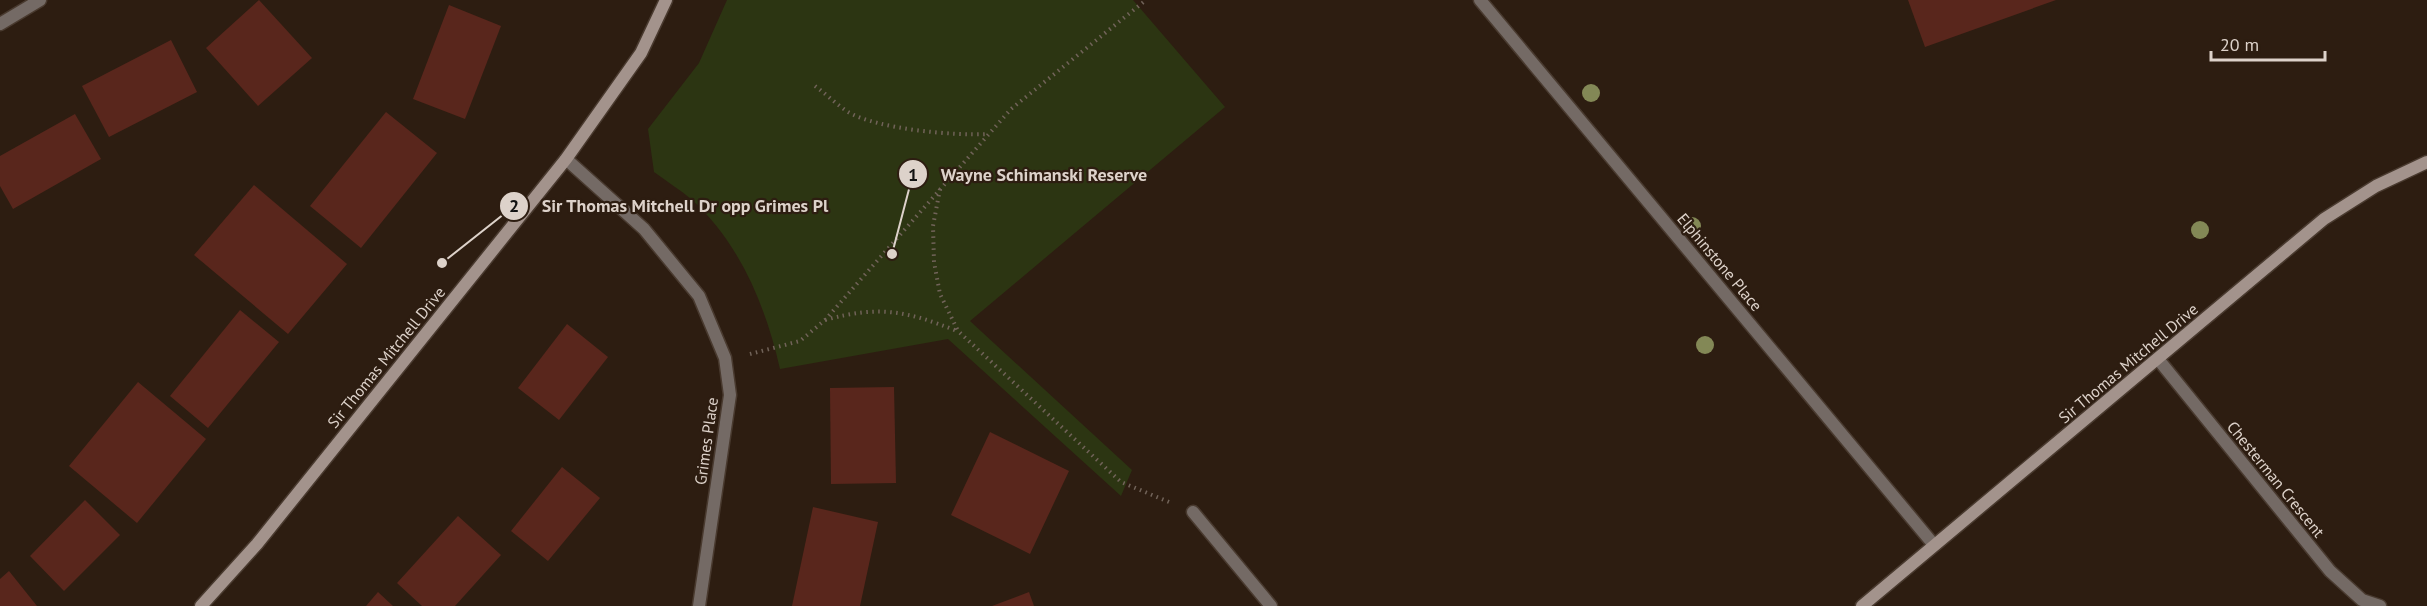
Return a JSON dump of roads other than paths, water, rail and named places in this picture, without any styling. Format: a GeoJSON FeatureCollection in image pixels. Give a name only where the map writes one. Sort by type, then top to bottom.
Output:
{"type":"FeatureCollection","features":[{"type":"Feature","properties":{"kind":"street"},"geometry":{"type":"LineString","coordinates":[[0,24],[40,0]]}},
{"type":"Feature","properties":{"kind":"street","name":"Sir Thomas Mitchell Drive"},"geometry":{"type":"LineString","coordinates":[[201,606],[257,544],[566,159],[641,53],[666,0]]}},
{"type":"Feature","properties":{"kind":"street","name":"Elphinstone Place"},"geometry":{"type":"LineString","coordinates":[[1480,0],[1934,545]]}},
{"type":"Feature","properties":{"kind":"street","name":"Grimes Place"},"geometry":{"type":"LineString","coordinates":[[566,159],[644,229],[699,296],[725,357],[730,395],[699,606]]}},
{"type":"Feature","properties":{"kind":"street","name":"Sir Thomas Mitchell Drive"},"geometry":{"type":"LineString","coordinates":[[1862,606],[2324,219],[2376,186],[2427,162]]}},
{"type":"Feature","properties":{"kind":"street","name":"Chesterman Crescent"},"geometry":{"type":"LineString","coordinates":[[2158,359],[2330,571],[2362,600],[2380,606]]}},
{"type":"Feature","properties":{"kind":"street"},"geometry":{"type":"LineString","coordinates":[[1193,512],[1271,606]]}},
{"type":"Feature","properties":{"kind":"place","name":"Wayne Schimanski Reserve"},"geometry":{"type":"Point","coordinates":[892,254]}},
{"type":"Feature","properties":{"kind":"place","name":"Sir Thomas Mitchell Dr opp Grimes Pl"},"geometry":{"type":"Point","coordinates":[442,263]}}]}
